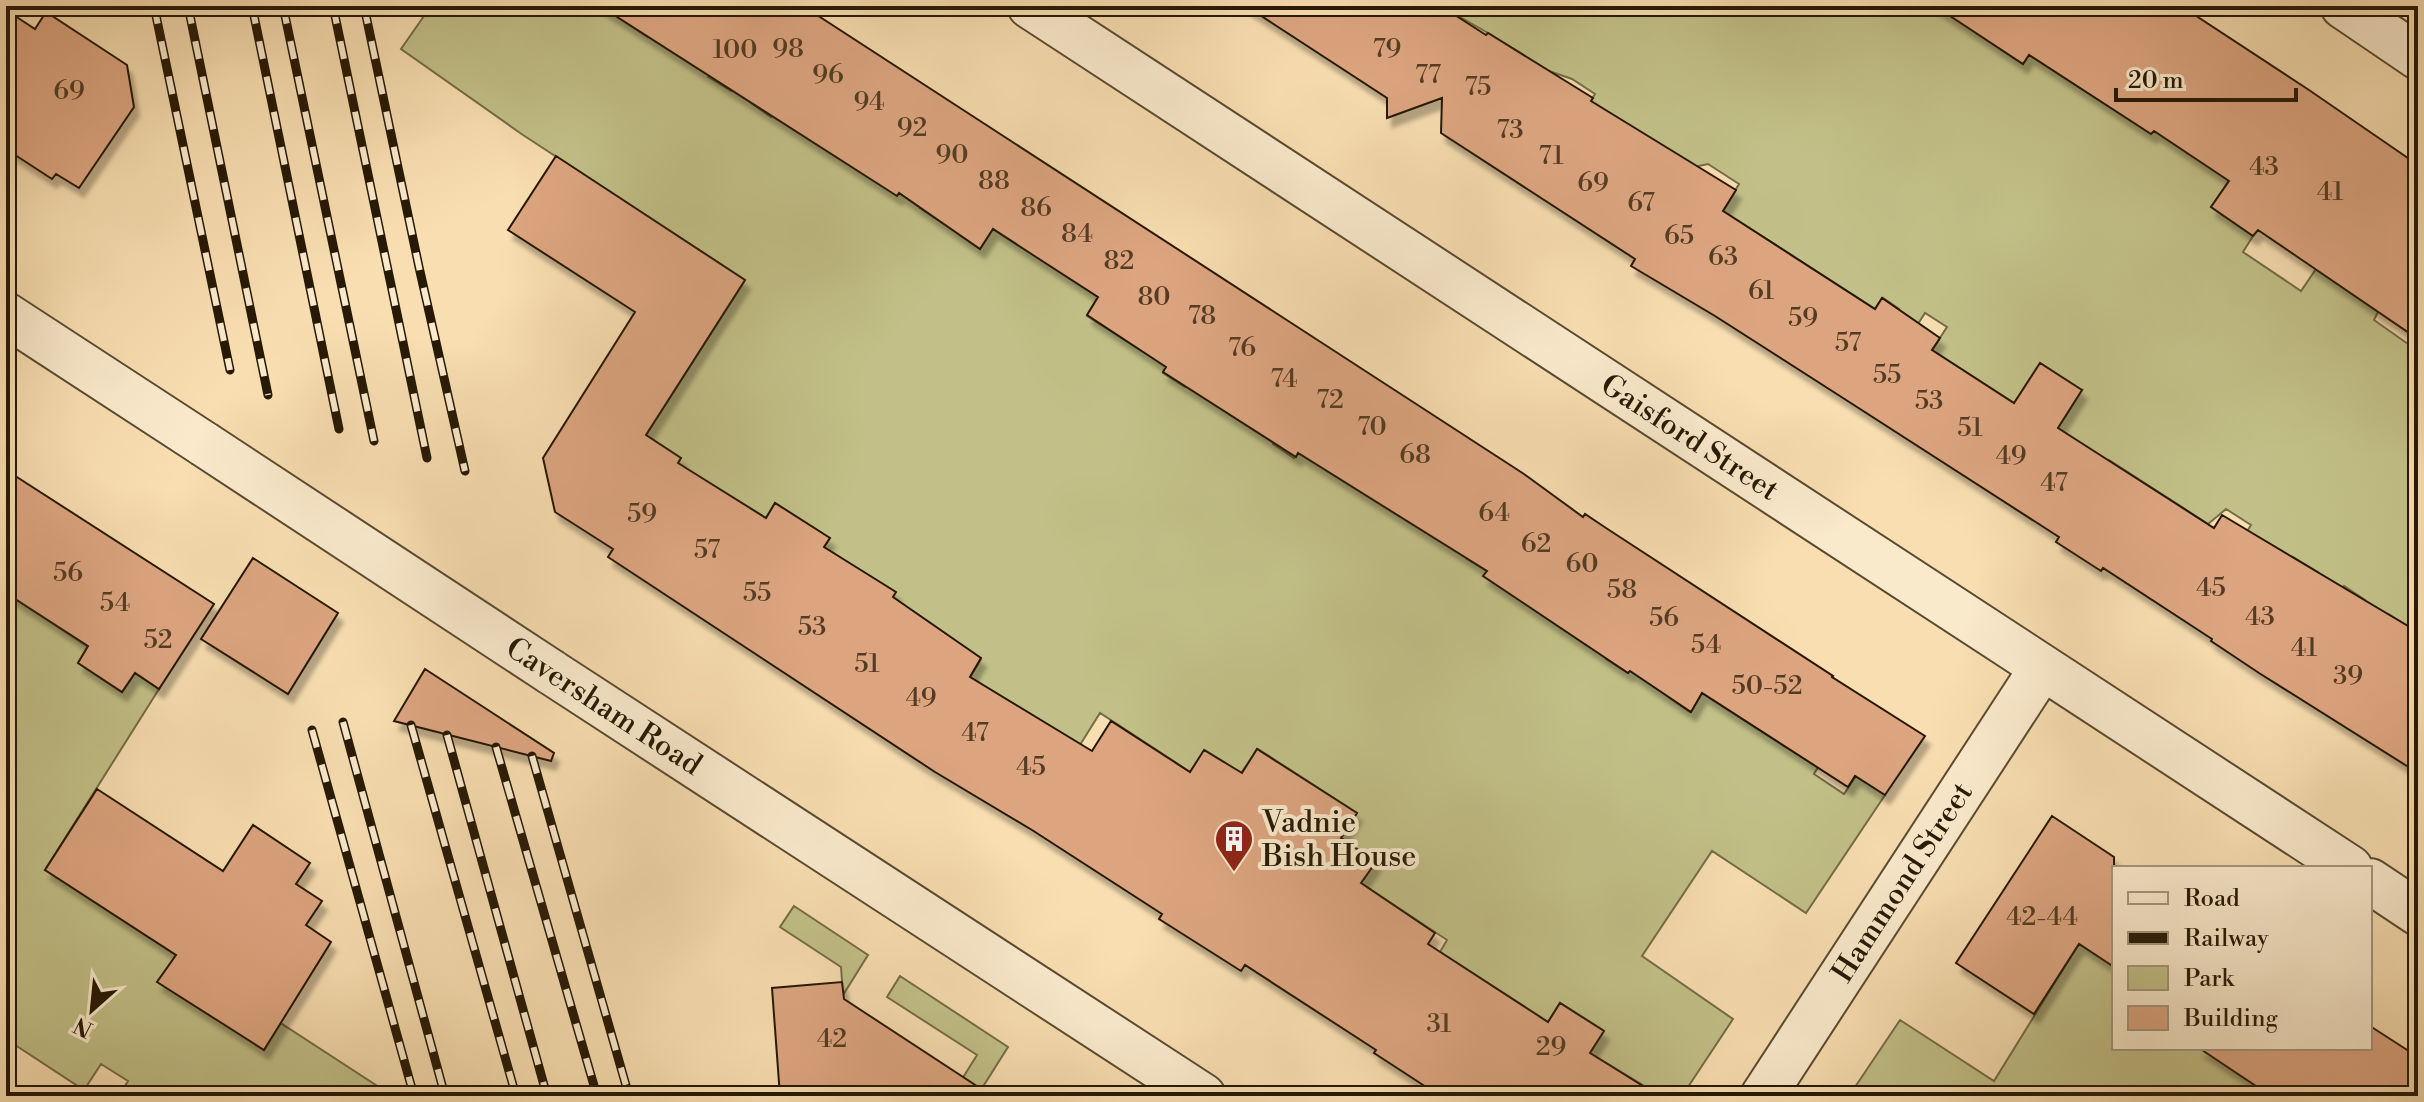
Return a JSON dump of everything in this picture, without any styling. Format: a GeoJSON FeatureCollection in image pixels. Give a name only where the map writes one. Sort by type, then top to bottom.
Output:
{"type":"FeatureCollection","features":[{"type":"Feature","properties":{"kind":"street","name":"Gaisford Street"},"geometry":{"type":"LineString","coordinates":[[1030,6],[2347,866]]}},
{"type":"Feature","properties":{"kind":"street"},"geometry":{"type":"LineString","coordinates":[[2343,6],[2418,57]]}},
{"type":"Feature","properties":{"kind":"street","name":"Caversham Road"},"geometry":{"type":"LineString","coordinates":[[6,315],[1203,1096]]}},
{"type":"Feature","properties":{"kind":"street","name":"Hammond Street"},"geometry":{"type":"LineString","coordinates":[[1763,1096],[2042,668]]}},
{"type":"Feature","properties":{"kind":"street"},"geometry":{"type":"LineString","coordinates":[[2372,882],[2418,913]]}},
{"type":"Feature","properties":{"kind":"green space"},"geometry":{"type":"Polygon","coordinates":[[[431,6],[634,6],[625,22],[648,37],[662,16],[721,55],[708,77],[731,91],[744,71],[763,83],[751,103],[771,117],[785,97],[932,191],[920,208],[938,220],[993,229],[1098,297],[1087,316],[1145,353],[1177,349],[1163,373],[1185,387],[1200,364],[1287,422],[1273,444],[1294,458],[1309,436],[1477,544],[1467,559],[1487,571],[1484,576],[1588,646],[1600,628],[1618,639],[1606,659],[1628,673],[1641,654],[1681,679],[1670,698],[1690,712],[1702,693],[1786,747],[1825,756],[1814,774],[1844,794],[1856,776],[1885,795],[1806,913],[1712,851],[1642,956],[1733,1019],[1682,1096],[1661,1096],[1590,1053],[1603,1030],[1560,1003],[1548,1022],[1440,952],[1447,940],[1361,883],[1375,862],[1341,838],[1357,813],[1258,749],[1241,773],[1205,750],[1190,772],[1100,713],[1080,745],[970,677],[981,659],[963,646],[808,572],[829,538],[775,503],[766,518],[667,480],[681,458],[646,435],[745,280],[523,135],[401,49],[431,6]]]}},
{"type":"Feature","properties":{"kind":"green space"},"geometry":{"type":"Polygon","coordinates":[[[1441,6],[1951,6],[2044,31],[2151,133],[2154,131],[2247,154],[2211,207],[2253,236],[2243,252],[2301,291],[2316,269],[2378,312],[2374,320],[2418,351],[2418,667],[2409,627],[2388,614],[2374,638],[2351,623],[2365,600],[2344,586],[2329,609],[2319,573],[2293,557],[2235,551],[2251,525],[2226,509],[2208,524],[2109,460],[2099,460],[2055,432],[2082,390],[2014,403],[1932,350],[1947,327],[1925,313],[1916,327],[1897,315],[1899,309],[1883,298],[1875,309],[1723,211],[1739,184],[1708,164],[1694,167],[1577,122],[1595,94],[1572,79],[1549,71],[1441,6]]]}},
{"type":"Feature","properties":{"kind":"green space"},"geometry":{"type":"Polygon","coordinates":[[[6,593],[88,647],[78,663],[122,692],[135,673],[159,689],[45,870],[379,1087],[381,1096],[119,1096],[128,1081],[101,1064],[84,1090],[6,1039],[6,593]]]}},
{"type":"Feature","properties":{"kind":"green space"},"geometry":{"type":"Polygon","coordinates":[[[794,906],[868,955],[843,995],[841,967],[780,927],[794,906]]]}},
{"type":"Feature","properties":{"kind":"green space"},"geometry":{"type":"Polygon","coordinates":[[[2080,942],[2112,963],[2112,1050],[2245,1050],[2251,1054],[2238,1074],[2260,1088],[2283,1096],[1849,1096],[1900,1020],[1994,1081],[2080,942]]]}},
{"type":"Feature","properties":{"kind":"green space"},"geometry":{"type":"Polygon","coordinates":[[[900,976],[1008,1047],[977,1096],[959,1084],[977,1055],[887,997],[900,976]]]}},
{"type":"Feature","properties":{"kind":"building"},"geometry":{"type":"Polygon","coordinates":[[[600,6],[803,6],[1524,474],[1583,517],[1585,514],[1925,736],[1885,795],[1855,776],[1848,787],[1702,693],[1691,712],[1483,576],[1487,571],[1298,453],[1296,457],[1163,372],[1166,367],[1087,315],[1098,297],[993,229],[980,249],[899,193],[897,196],[600,6]]]}},
{"type":"Feature","properties":{"kind":"building"},"geometry":{"type":"Polygon","coordinates":[[[1246,6],[1441,6],[1736,190],[1723,211],[1875,309],[1882,298],[1940,338],[1932,350],[2014,403],[2040,363],[2082,390],[2058,428],[2214,528],[2222,515],[2418,632],[2418,773],[2259,673],[2103,568],[2101,571],[2056,542],[2059,537],[1715,316],[1631,266],[1635,259],[1441,133],[1442,98],[1387,118],[1387,98],[1246,6]]]}},
{"type":"Feature","properties":{"kind":"building"},"geometry":{"type":"Polygon","coordinates":[[[1935,6],[2181,6],[2418,165],[2418,339],[2258,230],[2253,236],[2211,207],[2229,181],[2029,55],[2023,64],[1935,6]]]}},
{"type":"Feature","properties":{"kind":"building"},"geometry":{"type":"Polygon","coordinates":[[[6,10],[35,29],[46,12],[127,65],[134,107],[79,188],[56,174],[52,179],[6,149],[6,10]]]}},
{"type":"Feature","properties":{"kind":"building"},"geometry":{"type":"Polygon","coordinates":[[[556,156],[745,280],[646,435],[681,458],[678,463],[766,518],[775,503],[830,538],[824,547],[896,592],[893,597],[981,658],[970,677],[1092,751],[1111,721],[1190,772],[1204,750],[1242,773],[1257,749],[1357,813],[1341,838],[1376,862],[1361,883],[1435,933],[1428,944],[1548,1022],[1560,1003],[1604,1031],[1590,1053],[1659,1096],[1440,1096],[1374,1053],[1376,1050],[1245,965],[1241,971],[1159,919],[1162,914],[935,772],[608,557],[613,549],[555,512],[543,458],[635,312],[508,230],[556,156]]]}},
{"type":"Feature","properties":{"kind":"building"},"geometry":{"type":"Polygon","coordinates":[[[6,470],[214,604],[159,689],[135,673],[122,692],[78,663],[88,646],[6,593],[6,470]]]}},
{"type":"Feature","properties":{"kind":"building"},"geometry":{"type":"Polygon","coordinates":[[[253,558],[338,613],[288,694],[201,639],[253,558]]]}},
{"type":"Feature","properties":{"kind":"building"},"geometry":{"type":"Polygon","coordinates":[[[425,669],[554,753],[551,761],[394,721],[425,669]]]}},
{"type":"Feature","properties":{"kind":"building"},"geometry":{"type":"Polygon","coordinates":[[[97,789],[223,871],[253,825],[310,863],[296,884],[322,901],[306,925],[331,942],[264,1050],[157,982],[176,955],[45,870],[97,789]]]}},
{"type":"Feature","properties":{"kind":"building"},"geometry":{"type":"Polygon","coordinates":[[[2052,816],[2114,857],[2112,966],[2079,944],[2034,1014],[1956,963],[2052,816]]]}},
{"type":"Feature","properties":{"kind":"building"},"geometry":{"type":"Polygon","coordinates":[[[842,982],[844,999],[992,1096],[780,1096],[772,988],[842,982]]]}},
{"type":"Feature","properties":{"kind":"building"},"geometry":{"type":"Polygon","coordinates":[[[2372,1027],[2418,1057],[2418,1096],[2271,1096],[2202,1050],[2372,1050],[2372,1027]]]}},
{"type":"Feature","properties":{"kind":"railway"},"geometry":{"type":"LineString","coordinates":[[154,6],[230,370]]}},
{"type":"Feature","properties":{"kind":"railway"},"geometry":{"type":"LineString","coordinates":[[188,6],[268,395]]}},
{"type":"Feature","properties":{"kind":"railway"},"geometry":{"type":"LineString","coordinates":[[252,6],[339,429]]}},
{"type":"Feature","properties":{"kind":"railway"},"geometry":{"type":"LineString","coordinates":[[283,6],[374,441]]}},
{"type":"Feature","properties":{"kind":"railway"},"geometry":{"type":"LineString","coordinates":[[333,6],[427,458]]}},
{"type":"Feature","properties":{"kind":"railway"},"geometry":{"type":"LineString","coordinates":[[364,6],[465,471]]}},
{"type":"Feature","properties":{"kind":"railway"},"geometry":{"type":"LineString","coordinates":[[343,722],[445,1096]]}},
{"type":"Feature","properties":{"kind":"railway"},"geometry":{"type":"LineString","coordinates":[[411,725],[516,1096]]}},
{"type":"Feature","properties":{"kind":"railway"},"geometry":{"type":"LineString","coordinates":[[312,730],[414,1096]]}},
{"type":"Feature","properties":{"kind":"railway"},"geometry":{"type":"LineString","coordinates":[[447,735],[547,1096]]}},
{"type":"Feature","properties":{"kind":"railway"},"geometry":{"type":"LineString","coordinates":[[496,747],[597,1096]]}},
{"type":"Feature","properties":{"kind":"railway"},"geometry":{"type":"LineString","coordinates":[[532,756],[629,1096]]}},
{"type":"Feature","properties":{"kind":"place","name":"Vadnie Bish House"},"geometry":{"type":"Point","coordinates":[1234,873]}}]}
